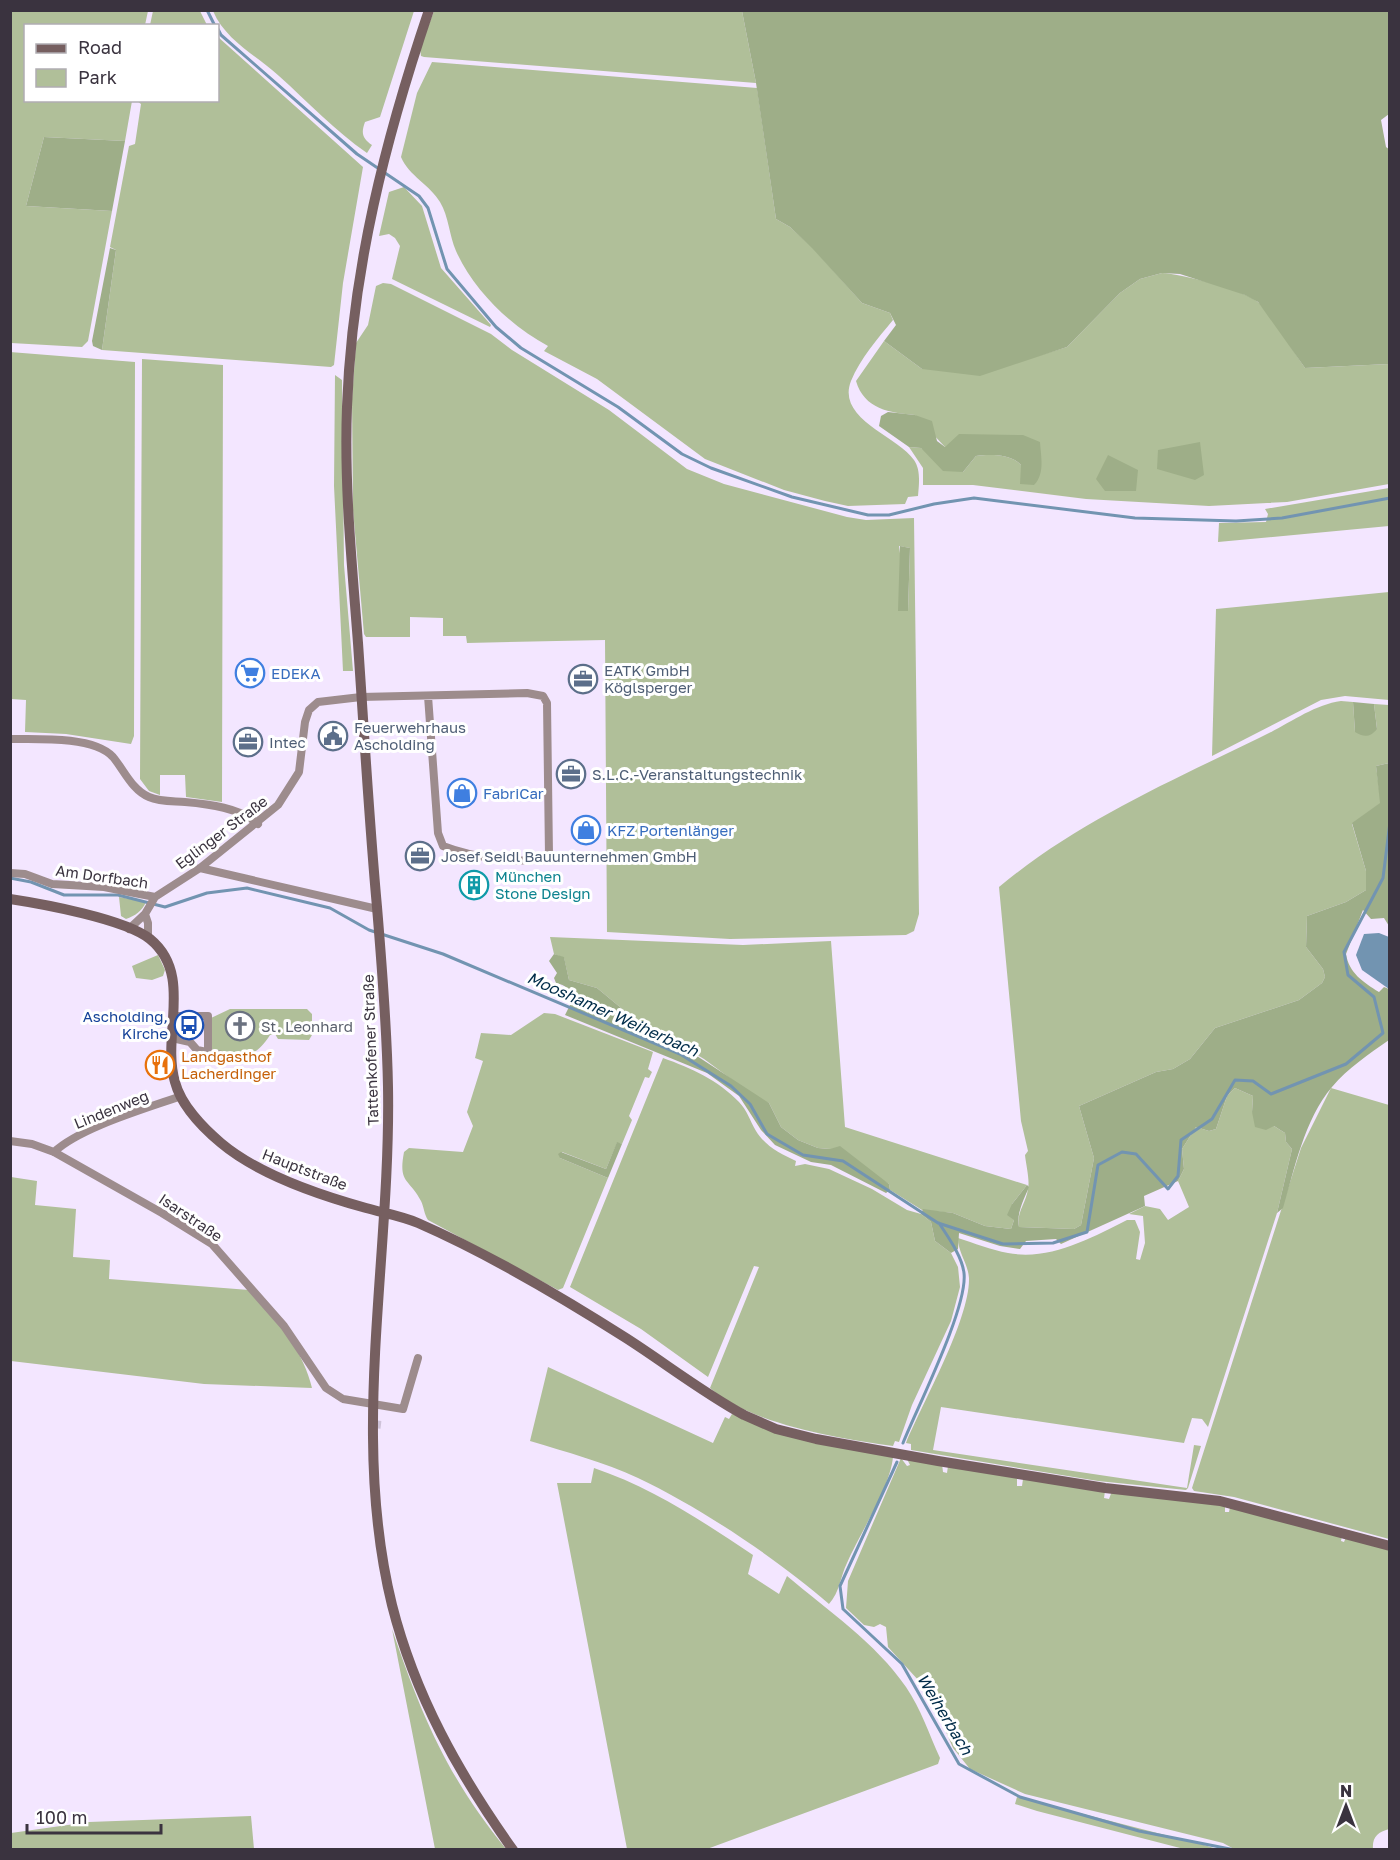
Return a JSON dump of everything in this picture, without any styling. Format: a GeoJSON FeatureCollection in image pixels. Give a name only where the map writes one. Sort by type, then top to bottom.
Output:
{"type":"FeatureCollection","features":[{"type":"Feature","properties":{"kind":"main road","name":"Tattenkofener Straße"},"geometry":{"type":"LineString","coordinates":[[429,10],[403,87],[377,182],[358,284],[347,412],[347,525],[380,945],[388,1086],[385,1213],[372,1468],[376,1512],[393,1606],[406,1650],[448,1752],[513,1850]]}},
{"type":"Feature","properties":{"kind":"main road","name":"Hauptstraße"},"geometry":{"type":"LineString","coordinates":[[10,899],[65,909],[129,929],[148,938],[159,948],[170,970],[174,1016],[172,1073],[181,1096],[194,1115],[221,1143],[253,1165],[278,1177],[416,1222],[493,1262],[626,1338],[726,1405],[776,1429],[826,1441],[1041,1478],[1220,1501],[1389,1545]]}},
{"type":"Feature","properties":{"kind":"street"},"geometry":{"type":"LineString","coordinates":[[361,697],[527,693],[543,696],[547,703],[549,855],[535,860],[508,860],[443,846],[438,833],[428,696]]}},
{"type":"Feature","properties":{"kind":"street","name":"Eglinger Straße"},"geometry":{"type":"LineString","coordinates":[[129,929],[145,914],[153,901],[258,824],[279,805],[299,772],[309,710],[318,702],[330,699],[361,697]]}},
{"type":"Feature","properties":{"kind":"street"},"geometry":{"type":"LineString","coordinates":[[10,739],[67,740],[90,746],[111,754],[135,787],[150,798],[202,805],[248,815],[258,824]]}},
{"type":"Feature","properties":{"kind":"street"},"geometry":{"type":"LineString","coordinates":[[200,868],[377,909]]}},
{"type":"Feature","properties":{"kind":"street","name":"Am Dorfbach"},"geometry":{"type":"LineString","coordinates":[[10,873],[24,874],[52,884],[104,887],[153,901]]}},
{"type":"Feature","properties":{"kind":"street"},"geometry":{"type":"LineString","coordinates":[[145,914],[148,923],[148,938]]}},
{"type":"Feature","properties":{"kind":"street"},"geometry":{"type":"LineString","coordinates":[[174,1016],[208,1016],[208,1051]]}},
{"type":"Feature","properties":{"kind":"street"},"geometry":{"type":"LineString","coordinates":[[172,1038],[190,1042],[197,1050],[241,1059]]}},
{"type":"Feature","properties":{"kind":"street","name":"Lindenweg"},"geometry":{"type":"LineString","coordinates":[[54,1152],[64,1144],[111,1122],[181,1096]]}},
{"type":"Feature","properties":{"kind":"street","name":"Isarstraße"},"geometry":{"type":"LineString","coordinates":[[10,1141],[32,1144],[54,1152],[162,1212],[212,1244],[284,1326],[326,1388],[343,1399],[374,1403]]}},
{"type":"Feature","properties":{"kind":"street"},"geometry":{"type":"LineString","coordinates":[[374,1403],[404,1409],[418,1358]]}},
{"type":"Feature","properties":{"kind":"green space"},"geometry":{"type":"Polygon","coordinates":[[[10,11],[148,11],[145,24],[24,24],[24,102],[132,102],[125,141],[44,137],[26,206],[112,211],[88,341],[82,347],[11,343],[10,11]]]}},
{"type":"Feature","properties":{"kind":"green space"},"geometry":{"type":"Polygon","coordinates":[[[153,11],[200,11],[206,24],[150,24],[153,11]]]}},
{"type":"Feature","properties":{"kind":"green space"},"geometry":{"type":"Polygon","coordinates":[[[213,11],[414,11],[380,117],[365,122],[363,135],[372,145],[367,153],[279,76],[242,47],[226,31],[213,11]]]}},
{"type":"Feature","properties":{"kind":"green space"},"geometry":{"type":"Polygon","coordinates":[[[434,11],[742,11],[756,83],[424,57],[421,56],[420,48],[434,11]]]}},
{"type":"Feature","properties":{"kind":"green space"},"geometry":{"type":"Polygon","coordinates":[[[742,11],[1389,11],[1389,114],[1381,120],[1386,147],[1390,150],[1389,364],[1305,368],[1258,302],[1245,295],[1180,274],[1162,273],[1140,279],[1120,293],[1067,347],[980,376],[922,369],[884,341],[896,325],[890,313],[862,303],[812,248],[790,227],[776,219],[756,83],[742,11]]]}},
{"type":"Feature","properties":{"kind":"green space"},"geometry":{"type":"Polygon","coordinates":[[[219,38],[363,167],[343,283],[334,365],[331,367],[102,350],[116,250],[110,247],[129,146],[135,144],[141,104],[138,102],[219,102],[219,38]]]}},
{"type":"Feature","properties":{"kind":"green space"},"geometry":{"type":"Polygon","coordinates":[[[432,62],[757,88],[776,219],[790,227],[813,248],[862,303],[890,313],[893,320],[859,365],[851,381],[849,394],[852,406],[860,416],[870,426],[906,451],[914,460],[919,473],[918,496],[908,497],[905,504],[848,506],[784,490],[705,459],[597,379],[544,351],[548,346],[507,318],[483,293],[464,266],[456,251],[440,202],[431,190],[409,170],[401,157],[417,93],[432,62]]]}},
{"type":"Feature","properties":{"kind":"green space"},"geometry":{"type":"Polygon","coordinates":[[[44,137],[125,141],[112,211],[26,206],[44,137]]]}},
{"type":"Feature","properties":{"kind":"green space"},"geometry":{"type":"Polygon","coordinates":[[[404,187],[422,206],[441,268],[491,325],[490,327],[392,279],[400,246],[389,234],[379,236],[389,192],[404,187]]]}},
{"type":"Feature","properties":{"kind":"green space"},"geometry":{"type":"Polygon","coordinates":[[[110,248],[116,250],[102,350],[93,346],[92,341],[110,248]]]}},
{"type":"Feature","properties":{"kind":"green space"},"geometry":{"type":"Polygon","coordinates":[[[1162,273],[1213,284],[1252,298],[1271,318],[1305,368],[1389,364],[1389,484],[1287,502],[1209,506],[1086,499],[973,485],[923,485],[923,468],[909,447],[921,448],[963,472],[976,456],[1006,457],[1021,465],[1040,443],[945,447],[915,415],[887,411],[872,404],[865,398],[856,381],[884,341],[922,369],[1031,358],[1067,347],[1120,293],[1140,279],[1162,273]]]}},
{"type":"Feature","properties":{"kind":"green space"},"geometry":{"type":"Polygon","coordinates":[[[383,283],[391,284],[491,334],[512,350],[609,410],[687,469],[724,484],[847,517],[866,520],[914,518],[919,914],[914,931],[906,935],[730,939],[607,932],[605,640],[467,643],[466,636],[443,636],[443,618],[410,617],[410,637],[366,637],[364,634],[353,510],[352,399],[356,343],[368,325],[376,286],[383,283]],[[899,546],[908,611],[910,548],[899,546]]]}},
{"type":"Feature","properties":{"kind":"green space"},"geometry":{"type":"Polygon","coordinates":[[[10,352],[135,362],[134,736],[131,744],[66,734],[25,732],[26,700],[11,699],[10,352]]]}},
{"type":"Feature","properties":{"kind":"green space"},"geometry":{"type":"Polygon","coordinates":[[[142,359],[223,365],[222,802],[186,797],[185,775],[160,775],[160,795],[149,791],[140,779],[142,359]]]}},
{"type":"Feature","properties":{"kind":"green space"},"geometry":{"type":"Polygon","coordinates":[[[335,375],[342,380],[344,565],[353,671],[343,671],[334,486],[335,375]]]}},
{"type":"Feature","properties":{"kind":"green space"},"geometry":{"type":"Polygon","coordinates":[[[888,412],[915,415],[932,421],[937,441],[945,447],[959,434],[1023,435],[1040,442],[1042,465],[1040,476],[1034,485],[1020,484],[1021,465],[1012,459],[994,455],[976,456],[963,472],[943,471],[921,448],[909,447],[879,426],[881,416],[888,412]]]}},
{"type":"Feature","properties":{"kind":"green space"},"geometry":{"type":"Polygon","coordinates":[[[1200,442],[1204,475],[1195,480],[1157,469],[1158,450],[1200,442]]]}},
{"type":"Feature","properties":{"kind":"green space"},"geometry":{"type":"Polygon","coordinates":[[[1108,455],[1138,470],[1136,491],[1105,491],[1096,479],[1108,455]]]}},
{"type":"Feature","properties":{"kind":"green space"},"geometry":{"type":"Polygon","coordinates":[[[1389,488],[1389,526],[1218,542],[1219,523],[1266,522],[1268,514],[1265,509],[1389,488]]]}},
{"type":"Feature","properties":{"kind":"green space"},"geometry":{"type":"Polygon","coordinates":[[[900,546],[910,548],[908,611],[898,611],[900,546]]]}},
{"type":"Feature","properties":{"kind":"green space"},"geometry":{"type":"Polygon","coordinates":[[[1389,592],[1389,700],[1345,696],[1321,700],[1212,756],[1216,609],[1389,592]]]}},
{"type":"Feature","properties":{"kind":"green space"},"geometry":{"type":"Polygon","coordinates":[[[1341,701],[1353,702],[1355,732],[1377,729],[1374,704],[1389,705],[1389,763],[1376,766],[1381,803],[1352,824],[1366,871],[1366,890],[1346,902],[1307,916],[1306,947],[1323,969],[1325,977],[1322,983],[1299,1000],[1215,1028],[1190,1059],[1173,1069],[1156,1072],[1079,1106],[1094,1158],[1081,1225],[1074,1229],[1019,1227],[1019,1217],[1027,1194],[1028,1177],[1025,1155],[1028,1151],[1021,1121],[999,887],[1060,842],[1124,805],[1309,711],[1341,701]]]}},
{"type":"Feature","properties":{"kind":"green space"},"geometry":{"type":"Polygon","coordinates":[[[1353,702],[1374,704],[1377,729],[1372,734],[1364,736],[1355,732],[1353,702]]]}},
{"type":"Feature","properties":{"kind":"green space"},"geometry":{"type":"Polygon","coordinates":[[[1389,763],[1389,926],[1384,918],[1371,919],[1363,910],[1346,954],[1350,967],[1362,981],[1379,992],[1384,987],[1389,989],[1389,1040],[1345,1074],[1322,1100],[1307,1129],[1283,1208],[1277,1213],[1292,1149],[1286,1142],[1285,1133],[1274,1126],[1266,1130],[1255,1127],[1252,1112],[1253,1096],[1235,1088],[1227,1096],[1216,1129],[1209,1131],[1196,1127],[1182,1149],[1184,1169],[1178,1181],[1144,1196],[1145,1206],[1061,1244],[1056,1239],[1026,1241],[1020,1249],[1000,1246],[959,1233],[958,1249],[951,1253],[935,1241],[931,1222],[921,1214],[923,1209],[953,1213],[985,1226],[1011,1229],[1014,1220],[1007,1215],[1012,1204],[1027,1185],[1029,1187],[1020,1212],[1019,1227],[1074,1229],[1081,1225],[1094,1158],[1079,1106],[1156,1072],[1173,1069],[1190,1059],[1215,1028],[1299,1000],[1322,983],[1325,977],[1323,969],[1306,947],[1307,916],[1346,902],[1366,890],[1366,871],[1352,823],[1380,803],[1376,766],[1389,763]]]}},
{"type":"Feature","properties":{"kind":"green space"},"geometry":{"type":"Polygon","coordinates":[[[119,897],[146,902],[138,913],[126,919],[121,916],[119,897]]]}},
{"type":"Feature","properties":{"kind":"green space"},"geometry":{"type":"Polygon","coordinates":[[[550,937],[743,945],[831,941],[845,1127],[1027,1185],[1012,1204],[1014,1220],[1011,1229],[985,1226],[953,1213],[922,1210],[890,1190],[889,1184],[830,1149],[818,1148],[798,1140],[781,1127],[769,1103],[761,1101],[704,1059],[677,1043],[649,1031],[597,988],[569,980],[564,958],[554,954],[550,937]]]}},
{"type":"Feature","properties":{"kind":"green space"},"geometry":{"type":"Polygon","coordinates":[[[554,954],[564,957],[569,980],[597,988],[649,1031],[677,1043],[769,1103],[781,1127],[798,1140],[818,1148],[830,1149],[840,1146],[889,1184],[890,1190],[886,1193],[831,1165],[811,1162],[775,1145],[761,1130],[739,1096],[707,1073],[565,1015],[573,999],[567,988],[556,983],[554,978],[557,973],[549,961],[554,954]]]}},
{"type":"Feature","properties":{"kind":"green space"},"geometry":{"type":"Polygon","coordinates":[[[158,955],[165,970],[163,976],[152,980],[136,978],[132,966],[158,955]]]}},
{"type":"Feature","properties":{"kind":"green space"},"geometry":{"type":"Polygon","coordinates":[[[230,1009],[307,1009],[312,1014],[312,1035],[309,1040],[278,1039],[275,1034],[270,1035],[257,1050],[245,1055],[211,1049],[211,1018],[230,1009]]]}},
{"type":"Feature","properties":{"kind":"green space"},"geometry":{"type":"Polygon","coordinates":[[[544,1013],[555,1014],[653,1052],[648,1069],[652,1072],[649,1078],[645,1077],[629,1116],[632,1120],[622,1144],[617,1143],[606,1169],[562,1152],[560,1158],[608,1178],[563,1288],[558,1290],[428,1220],[421,1201],[406,1180],[402,1170],[404,1152],[409,1148],[463,1152],[473,1126],[467,1112],[483,1061],[475,1058],[481,1033],[511,1035],[544,1013]]]}},
{"type":"Feature","properties":{"kind":"green space"},"geometry":{"type":"Polygon","coordinates":[[[663,1058],[704,1076],[731,1094],[744,1108],[764,1141],[796,1161],[795,1166],[805,1164],[829,1169],[872,1189],[907,1210],[921,1214],[931,1222],[935,1241],[951,1253],[958,1267],[960,1287],[951,1321],[912,1405],[899,1442],[895,1441],[893,1446],[822,1434],[772,1421],[728,1401],[710,1388],[759,1267],[754,1266],[708,1377],[641,1329],[570,1287],[663,1058]]]}},
{"type":"Feature","properties":{"kind":"green space"},"geometry":{"type":"Polygon","coordinates":[[[1235,1088],[1253,1096],[1252,1112],[1285,1133],[1286,1142],[1292,1149],[1277,1213],[1208,1427],[1202,1419],[1192,1418],[1184,1443],[941,1407],[933,1450],[1187,1488],[1194,1445],[1201,1446],[1188,1488],[1186,1490],[1098,1481],[911,1450],[911,1444],[906,1443],[954,1337],[967,1295],[969,1278],[958,1238],[1008,1253],[1039,1254],[1070,1246],[1127,1220],[1135,1220],[1140,1232],[1136,1259],[1140,1260],[1145,1243],[1143,1216],[1129,1214],[1145,1206],[1160,1209],[1168,1220],[1189,1207],[1178,1181],[1184,1169],[1182,1149],[1196,1127],[1209,1131],[1216,1129],[1227,1096],[1235,1088]]]}},
{"type":"Feature","properties":{"kind":"green space"},"geometry":{"type":"Polygon","coordinates":[[[1331,1088],[1389,1105],[1389,1539],[1234,1497],[1194,1491],[1192,1488],[1301,1148],[1331,1088]]]}},
{"type":"Feature","properties":{"kind":"green space"},"geometry":{"type":"Polygon","coordinates":[[[617,1142],[622,1144],[608,1178],[560,1158],[558,1154],[561,1152],[606,1169],[617,1142]]]}},
{"type":"Feature","properties":{"kind":"green space"},"geometry":{"type":"Polygon","coordinates":[[[11,1177],[37,1181],[35,1205],[76,1209],[73,1257],[110,1260],[109,1279],[249,1290],[287,1335],[302,1361],[312,1388],[204,1384],[11,1361],[11,1177]]]}},
{"type":"Feature","properties":{"kind":"green space"},"geometry":{"type":"Polygon","coordinates":[[[548,1367],[713,1443],[725,1417],[729,1419],[732,1414],[893,1457],[881,1496],[829,1604],[786,1569],[737,1535],[662,1490],[612,1467],[530,1441],[548,1367]]]}},
{"type":"Feature","properties":{"kind":"green space"},"geometry":{"type":"Polygon","coordinates":[[[901,1458],[907,1466],[910,1465],[907,1459],[942,1464],[943,1472],[947,1473],[948,1466],[1017,1478],[1017,1486],[1022,1486],[1023,1479],[1105,1491],[1104,1498],[1109,1499],[1112,1491],[1225,1506],[1225,1512],[1229,1512],[1230,1507],[1342,1536],[1341,1541],[1344,1542],[1346,1537],[1389,1550],[1389,1829],[1376,1836],[1373,1849],[1234,1849],[1223,1843],[1025,1794],[970,1769],[953,1748],[937,1711],[919,1681],[888,1647],[886,1627],[880,1624],[874,1627],[864,1625],[846,1608],[848,1581],[901,1458]]]}},
{"type":"Feature","properties":{"kind":"green space"},"geometry":{"type":"Polygon","coordinates":[[[594,1468],[637,1485],[696,1518],[753,1555],[748,1574],[779,1594],[787,1576],[850,1628],[880,1656],[906,1687],[940,1758],[938,1764],[707,1849],[627,1849],[557,1483],[591,1483],[594,1468]]]}},
{"type":"Feature","properties":{"kind":"green space"},"geometry":{"type":"Polygon","coordinates":[[[392,1629],[414,1690],[438,1745],[485,1822],[506,1849],[435,1849],[392,1629]]]}},
{"type":"Feature","properties":{"kind":"green space"},"geometry":{"type":"Polygon","coordinates":[[[1017,1797],[1217,1849],[1184,1849],[1037,1811],[1015,1804],[1017,1797]]]}},
{"type":"Feature","properties":{"kind":"green space"},"geometry":{"type":"Polygon","coordinates":[[[251,1816],[254,1849],[11,1849],[11,1833],[89,1822],[251,1816]]]}},
{"type":"Feature","properties":{"kind":"water"},"geometry":{"type":"Polygon","coordinates":[[[1379,933],[1389,937],[1389,989],[1362,970],[1356,955],[1364,934],[1379,933]]]}},
{"type":"Feature","properties":{"kind":"waterway"},"geometry":{"type":"LineString","coordinates":[[207,10],[214,24]]}},
{"type":"Feature","properties":{"kind":"waterway"},"geometry":{"type":"LineString","coordinates":[[219,31],[357,154],[419,196],[428,208],[447,269],[496,327],[521,348],[618,407],[682,454],[711,468],[792,497],[868,515],[889,515],[934,504],[974,498],[1135,518],[1236,521],[1282,518],[1390,498]]}},
{"type":"Feature","properties":{"kind":"waterway","name":"Mooshamer Weiherbach"},"geometry":{"type":"LineString","coordinates":[[10,878],[31,882],[64,895],[118,895],[165,907],[207,893],[247,888],[330,908],[369,930],[443,954],[680,1054],[731,1086],[750,1104],[767,1134],[803,1155],[843,1161],[938,1223],[1003,1244],[1053,1243],[1087,1232],[1098,1165],[1122,1152],[1136,1154],[1168,1189],[1178,1176],[1181,1140],[1212,1119],[1235,1080],[1253,1081],[1271,1094],[1346,1064],[1383,1033],[1374,997],[1348,975],[1344,952],[1383,878],[1390,822]]}},
{"type":"Feature","properties":{"kind":"waterway","name":"Weiherbach"},"geometry":{"type":"LineString","coordinates":[[903,1443],[950,1332],[963,1289],[964,1273],[961,1260],[939,1223]]}},
{"type":"Feature","properties":{"kind":"waterway","name":"Weiherbach"},"geometry":{"type":"LineString","coordinates":[[897,1462],[840,1586],[843,1609],[902,1664],[959,1764],[1020,1797],[1139,1831],[1235,1850]]}},
{"type":"Feature","properties":{"kind":"tunnel"},"geometry":{"type":"LineString","coordinates":[[373,1424],[382,1425]]}},
{"type":"Feature","properties":{"kind":"place","name":"EDEKA"},"geometry":{"type":"Point","coordinates":[250,673]}},
{"type":"Feature","properties":{"kind":"place","name":"EATK GmbH Köglsperger"},"geometry":{"type":"Point","coordinates":[583,679]}},
{"type":"Feature","properties":{"kind":"place","name":"Feuerwehrhaus Ascholding"},"geometry":{"type":"Point","coordinates":[333,736]}},
{"type":"Feature","properties":{"kind":"place","name":"Intec"},"geometry":{"type":"Point","coordinates":[248,742]}},
{"type":"Feature","properties":{"kind":"place","name":"S.L.C.-Veranstaltungstechnik"},"geometry":{"type":"Point","coordinates":[571,774]}},
{"type":"Feature","properties":{"kind":"place","name":"FabriCar"},"geometry":{"type":"Point","coordinates":[462,793]}},
{"type":"Feature","properties":{"kind":"place","name":"KFZ Portenlänger"},"geometry":{"type":"Point","coordinates":[586,830]}},
{"type":"Feature","properties":{"kind":"place","name":"Josef Seidl Bauunternehmen GmbH"},"geometry":{"type":"Point","coordinates":[420,856]}},
{"type":"Feature","properties":{"kind":"place","name":"München Stone Design"},"geometry":{"type":"Point","coordinates":[474,885]}},
{"type":"Feature","properties":{"kind":"place","name":"Ascholding, Kirche"},"geometry":{"type":"Point","coordinates":[189,1025]}},
{"type":"Feature","properties":{"kind":"place","name":"St. Leonhard"},"geometry":{"type":"Point","coordinates":[240,1026]}},
{"type":"Feature","properties":{"kind":"place","name":"Landgasthof Lacherdinger"},"geometry":{"type":"Point","coordinates":[160,1065]}}]}
